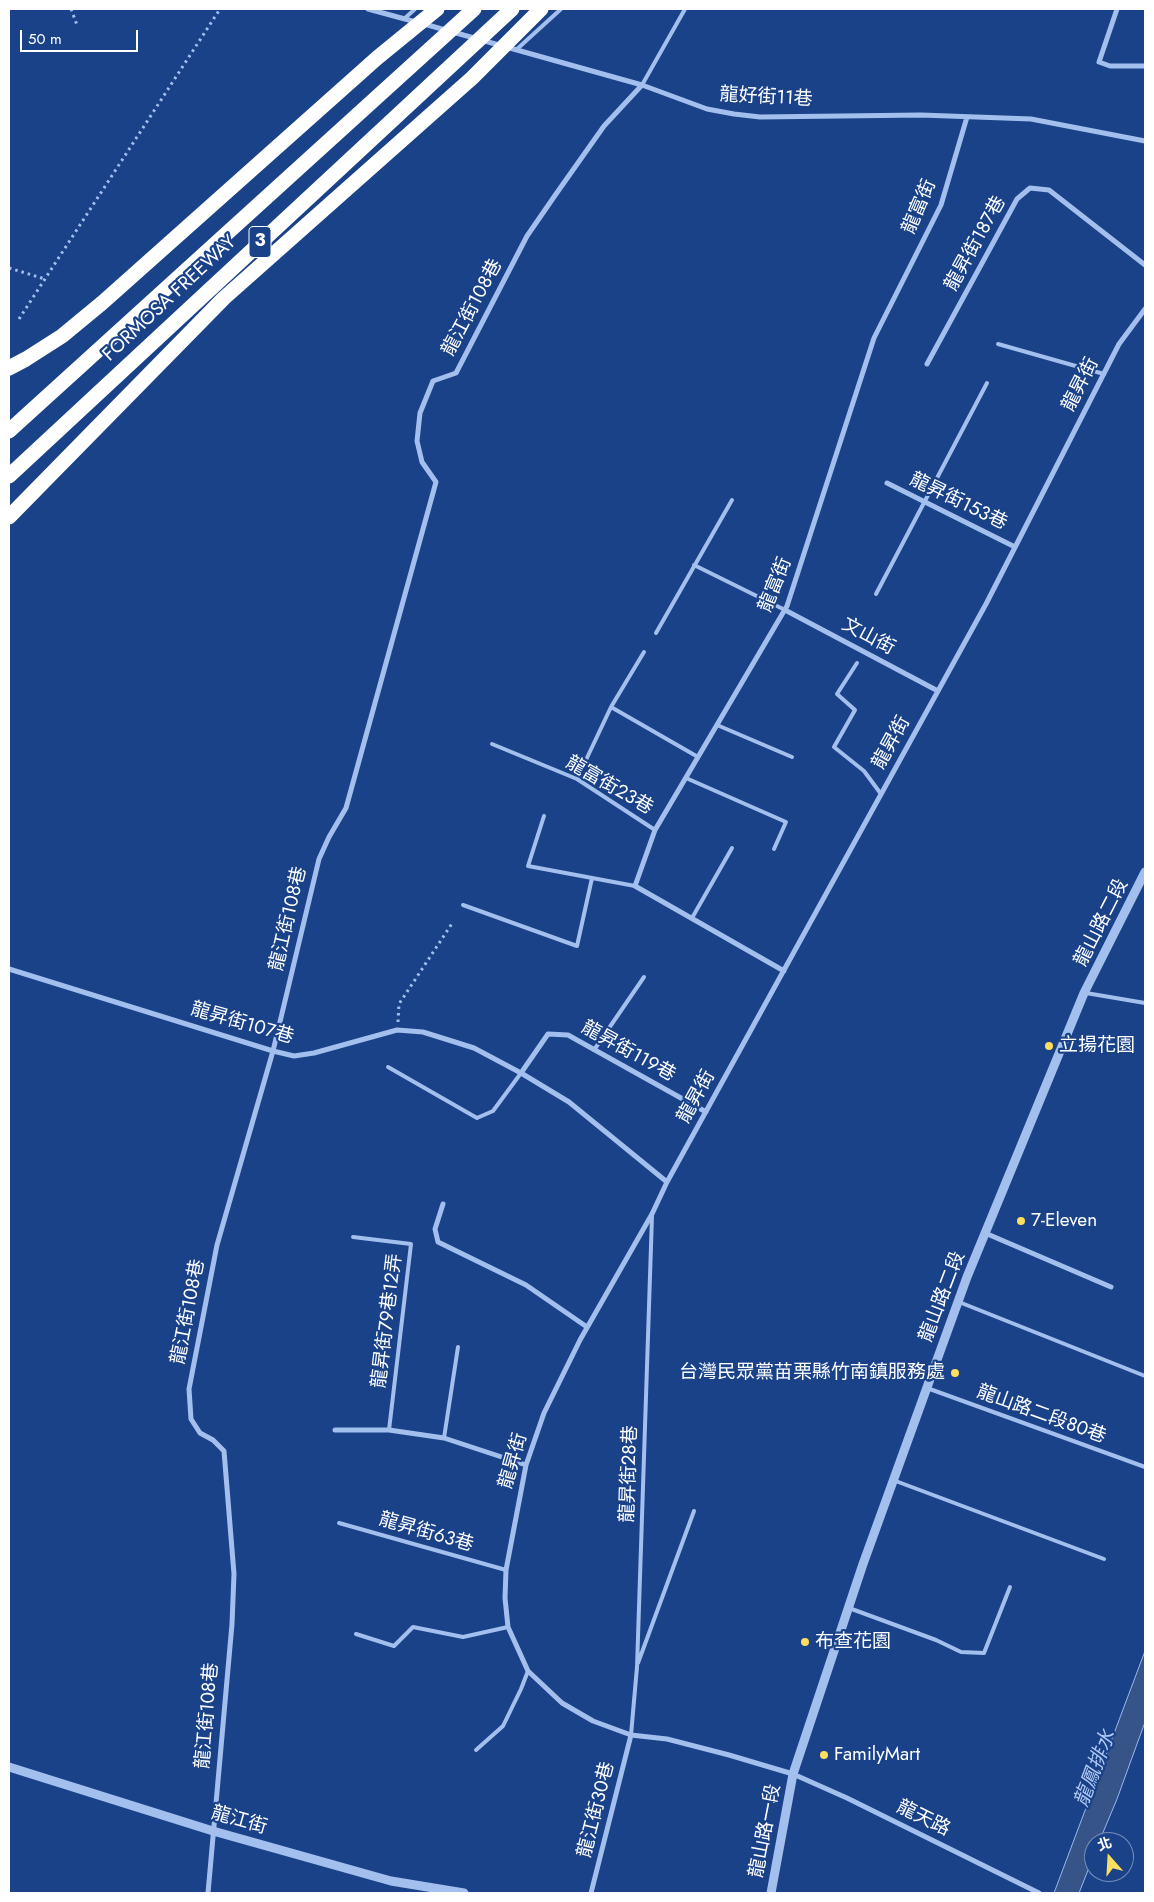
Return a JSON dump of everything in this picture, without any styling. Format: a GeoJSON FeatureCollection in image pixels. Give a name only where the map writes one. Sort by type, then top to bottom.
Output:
{"type":"FeatureCollection","features":[{"type":"Feature","properties":{"kind":"highway"},"geometry":{"type":"LineString","coordinates":[[9,368],[62,336],[102,304],[377,58],[437,9]]}},
{"type":"Feature","properties":{"kind":"highway","name":"FORMOSA FREEWAY"},"geometry":{"type":"LineString","coordinates":[[9,431],[474,9]]}},
{"type":"Feature","properties":{"kind":"highway","name":"FORMOSA FREEWAY"},"geometry":{"type":"LineString","coordinates":[[9,476],[512,9]]}},
{"type":"Feature","properties":{"kind":"highway"},"geometry":{"type":"LineString","coordinates":[[9,517],[224,298],[472,78],[542,9]]}},
{"type":"Feature","properties":{"kind":"street","name":"龍好街11巷"},"geometry":{"type":"LineString","coordinates":[[368,9],[642,85],[707,110],[760,117],[921,115],[1032,119],[1145,141]]}},
{"type":"Feature","properties":{"kind":"street"},"geometry":{"type":"LineString","coordinates":[[1117,9],[1099,62],[1110,66],[1145,66]]}},
{"type":"Feature","properties":{"kind":"street","name":"龍江街108巷"},"geometry":{"type":"LineString","coordinates":[[208,1893],[232,1624],[234,1574],[224,1451],[212,1440],[200,1433],[191,1418],[189,1389],[217,1245],[273,1052],[319,859],[346,808],[436,482],[422,462],[417,441],[420,413],[433,381],[456,373],[527,236],[604,126],[642,85]]}},
{"type":"Feature","properties":{"kind":"street","name":"龍富街"},"geometry":{"type":"LineString","coordinates":[[635,886],[656,830],[785,610],[874,338],[941,205],[966,118]]}},
{"type":"Feature","properties":{"kind":"street","name":"龍昇街187巷"},"geometry":{"type":"LineString","coordinates":[[927,364],[1017,199],[1030,188],[1049,190],[1145,265]]}},
{"type":"Feature","properties":{"kind":"street","name":"龍昇街"},"geometry":{"type":"LineString","coordinates":[[793,1774],[667,1739],[631,1735],[593,1720],[562,1703],[528,1671],[508,1627],[505,1598],[506,1570],[526,1465],[544,1413],[587,1327],[652,1214],[667,1182],[938,691],[1015,547],[1119,344],[1145,309]]}},
{"type":"Feature","properties":{"kind":"street","name":"龍昇街153巷"},"geometry":{"type":"LineString","coordinates":[[887,483],[1015,547]]}},
{"type":"Feature","properties":{"kind":"street","name":"文山街"},"geometry":{"type":"LineString","coordinates":[[785,610],[938,691]]}},
{"type":"Feature","properties":{"kind":"street","name":"龍山路二段"},"geometry":{"type":"LineString","coordinates":[[793,1774],[848,1608],[958,1302],[1084,993],[1145,872]]}},
{"type":"Feature","properties":{"kind":"street"},"geometry":{"type":"LineString","coordinates":[[635,886],[784,971]]}},
{"type":"Feature","properties":{"kind":"street","name":"龍昇街107巷"},"geometry":{"type":"LineString","coordinates":[[9,969],[273,1052],[294,1056],[314,1053],[397,1030],[423,1032],[474,1048],[521,1072],[569,1102],[667,1182]]}},
{"type":"Feature","properties":{"kind":"street","name":"龍昇街119巷"},"geometry":{"type":"LineString","coordinates":[[521,1072],[548,1034],[568,1035],[706,1112]]}},
{"type":"Feature","properties":{"kind":"street"},"geometry":{"type":"LineString","coordinates":[[443,1204],[435,1229],[438,1242],[526,1285],[587,1327]]}},
{"type":"Feature","properties":{"kind":"street"},"geometry":{"type":"LineString","coordinates":[[985,1233],[1111,1287]]}},
{"type":"Feature","properties":{"kind":"street"},"geometry":{"type":"LineString","coordinates":[[335,1430],[389,1430],[444,1438],[526,1465]]}},
{"type":"Feature","properties":{"kind":"street","name":"龍江街30巷"},"geometry":{"type":"LineString","coordinates":[[591,1893],[631,1735]]}},
{"type":"Feature","properties":{"kind":"street","name":"龍江街"},"geometry":{"type":"LineString","coordinates":[[9,1767],[213,1830],[391,1881],[447,1892],[464,1893]]}},
{"type":"Feature","properties":{"kind":"street","name":"龍山路一段"},"geometry":{"type":"LineString","coordinates":[[771,1893],[793,1774]]}},
{"type":"Feature","properties":{"kind":"street","name":"龍天路"},"geometry":{"type":"LineString","coordinates":[[793,1774],[847,1798],[1039,1893]]}},
{"type":"Feature","properties":{"kind":"lane"},"geometry":{"type":"LineString","coordinates":[[404,19],[415,9]]}},
{"type":"Feature","properties":{"kind":"lane"},"geometry":{"type":"LineString","coordinates":[[516,50],[561,9]]}},
{"type":"Feature","properties":{"kind":"lane"},"geometry":{"type":"LineString","coordinates":[[642,85],[686,9]]}},
{"type":"Feature","properties":{"kind":"lane"},"geometry":{"type":"LineString","coordinates":[[998,344],[1104,374]]}},
{"type":"Feature","properties":{"kind":"lane"},"geometry":{"type":"LineString","coordinates":[[876,594],[923,501],[988,382]]}},
{"type":"Feature","properties":{"kind":"lane"},"geometry":{"type":"LineString","coordinates":[[656,633],[732,500]]}},
{"type":"Feature","properties":{"kind":"lane"},"geometry":{"type":"LineString","coordinates":[[694,565],[785,610]]}},
{"type":"Feature","properties":{"kind":"lane"},"geometry":{"type":"LineString","coordinates":[[577,779],[611,707],[644,652]]}},
{"type":"Feature","properties":{"kind":"lane"},"geometry":{"type":"LineString","coordinates":[[856,663],[837,694],[854,710],[834,747],[864,771],[881,794]]}},
{"type":"Feature","properties":{"kind":"lane"},"geometry":{"type":"LineString","coordinates":[[611,707],[698,757]]}},
{"type":"Feature","properties":{"kind":"lane"},"geometry":{"type":"LineString","coordinates":[[717,725],[792,757]]}},
{"type":"Feature","properties":{"kind":"lane","name":"龍富街23巷"},"geometry":{"type":"LineString","coordinates":[[492,744],[577,779],[656,830]]}},
{"type":"Feature","properties":{"kind":"lane"},"geometry":{"type":"LineString","coordinates":[[686,778],[786,822],[774,849]]}},
{"type":"Feature","properties":{"kind":"lane"},"geometry":{"type":"LineString","coordinates":[[544,816],[528,866],[635,886]]}},
{"type":"Feature","properties":{"kind":"lane"},"geometry":{"type":"LineString","coordinates":[[692,918],[732,848]]}},
{"type":"Feature","properties":{"kind":"lane"},"geometry":{"type":"LineString","coordinates":[[463,905],[577,946],[592,878]]}},
{"type":"Feature","properties":{"kind":"lane"},"geometry":{"type":"LineString","coordinates":[[594,1050],[644,977]]}},
{"type":"Feature","properties":{"kind":"lane"},"geometry":{"type":"LineString","coordinates":[[1084,993],[1145,1003]]}},
{"type":"Feature","properties":{"kind":"lane"},"geometry":{"type":"LineString","coordinates":[[388,1067],[477,1118],[493,1111],[521,1072]]}},
{"type":"Feature","properties":{"kind":"lane","name":"龍昇街28巷"},"geometry":{"type":"LineString","coordinates":[[631,1735],[637,1668],[652,1214]]}},
{"type":"Feature","properties":{"kind":"lane","name":"龍昇街79巷12弄"},"geometry":{"type":"LineString","coordinates":[[353,1237],[411,1244],[389,1430]]}},
{"type":"Feature","properties":{"kind":"lane"},"geometry":{"type":"LineString","coordinates":[[958,1302],[1145,1376]]}},
{"type":"Feature","properties":{"kind":"lane"},"geometry":{"type":"LineString","coordinates":[[444,1438],[458,1347]]}},
{"type":"Feature","properties":{"kind":"lane","name":"龍山路二段80巷"},"geometry":{"type":"LineString","coordinates":[[926,1388],[1145,1467]]}},
{"type":"Feature","properties":{"kind":"lane"},"geometry":{"type":"LineString","coordinates":[[893,1480],[1104,1560]]}},
{"type":"Feature","properties":{"kind":"lane"},"geometry":{"type":"LineString","coordinates":[[637,1668],[694,1511]]}},
{"type":"Feature","properties":{"kind":"lane","name":"龍昇街63巷"},"geometry":{"type":"LineString","coordinates":[[339,1523],[506,1570]]}},
{"type":"Feature","properties":{"kind":"lane"},"geometry":{"type":"LineString","coordinates":[[848,1608],[936,1640],[961,1652],[984,1653],[1010,1588]]}},
{"type":"Feature","properties":{"kind":"lane"},"geometry":{"type":"LineString","coordinates":[[356,1634],[394,1646],[413,1627],[463,1636],[508,1627]]}},
{"type":"Feature","properties":{"kind":"lane"},"geometry":{"type":"LineString","coordinates":[[476,1750],[503,1726],[528,1671]]}},
{"type":"Feature","properties":{"kind":"path"},"geometry":{"type":"LineString","coordinates":[[71,9],[77,25]]}},
{"type":"Feature","properties":{"kind":"path"},"geometry":{"type":"LineString","coordinates":[[19,319],[220,9]]}},
{"type":"Feature","properties":{"kind":"path"},"geometry":{"type":"LineString","coordinates":[[9,268],[45,279]]}},
{"type":"Feature","properties":{"kind":"path"},"geometry":{"type":"LineString","coordinates":[[397,1030],[399,1004],[453,922]]}},
{"type":"Feature","properties":{"kind":"water"},"geometry":{"type":"Polygon","coordinates":[[[1145,1651],[1145,1722],[1117,1799],[1103,1832],[1084,1832],[1084,1880],[1079,1893],[1054,1893],[1145,1651]]]}},
{"type":"Feature","properties":{"kind":"place","name":"立揚花園"},"geometry":{"type":"Point","coordinates":[1049,1046]}},
{"type":"Feature","properties":{"kind":"place","name":"7-Eleven"},"geometry":{"type":"Point","coordinates":[1021,1221]}},
{"type":"Feature","properties":{"kind":"place","name":"台灣民眾黨苗栗縣竹南鎮服務處"},"geometry":{"type":"Point","coordinates":[955,1373]}},
{"type":"Feature","properties":{"kind":"place","name":"布查花園"},"geometry":{"type":"Point","coordinates":[805,1642]}},
{"type":"Feature","properties":{"kind":"place","name":"FamilyMart"},"geometry":{"type":"Point","coordinates":[824,1755]}},
{"type":"Feature","properties":{"kind":"water label","name":"龍鳳排水"},"geometry":{"type":"Point","coordinates":[1096,1769]}}]}
